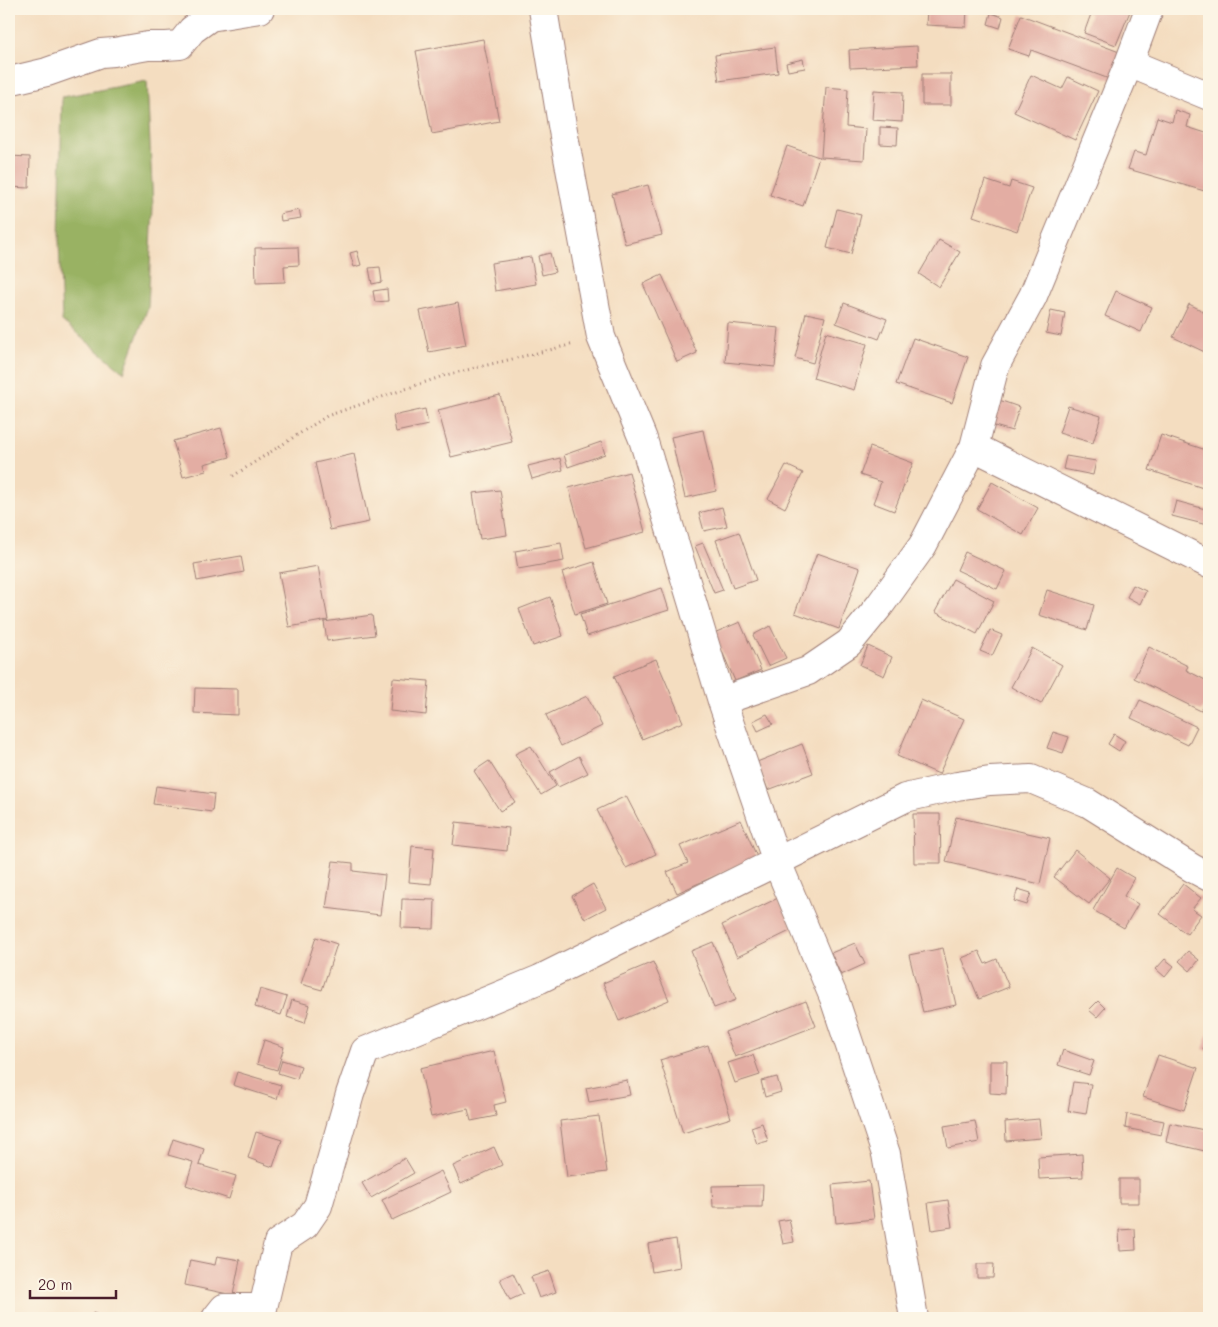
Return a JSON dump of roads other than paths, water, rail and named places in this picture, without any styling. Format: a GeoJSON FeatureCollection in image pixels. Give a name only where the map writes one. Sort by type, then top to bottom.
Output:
{"type":"FeatureCollection","features":[{"type":"Feature","properties":{"kind":"street"},"geometry":{"type":"LineString","coordinates":[[9,81],[48,72],[101,52],[114,52],[148,46],[180,45],[192,30],[210,17],[260,9]]}},
{"type":"Feature","properties":{"kind":"street"},"geometry":{"type":"LineString","coordinates":[[543,9],[601,337],[643,439],[722,701],[777,862],[834,998],[886,1154],[914,1318]]}},
{"type":"Feature","properties":{"kind":"street"},"geometry":{"type":"LineString","coordinates":[[722,701],[808,671],[849,643],[923,545],[974,447],[995,366],[1033,296],[1129,63],[1149,9]]}},
{"type":"Feature","properties":{"kind":"street"},"geometry":{"type":"LineString","coordinates":[[1129,63],[1209,96]]}},
{"type":"Feature","properties":{"kind":"street"},"geometry":{"type":"LineString","coordinates":[[974,447],[1209,564]]}},
{"type":"Feature","properties":{"kind":"street"},"geometry":{"type":"LineString","coordinates":[[216,1318],[224,1308],[264,1308],[278,1243],[305,1225],[318,1206],[350,1094],[365,1051],[540,978],[905,798],[957,786],[990,781],[1031,779],[1088,803],[1209,878]]}}]}
